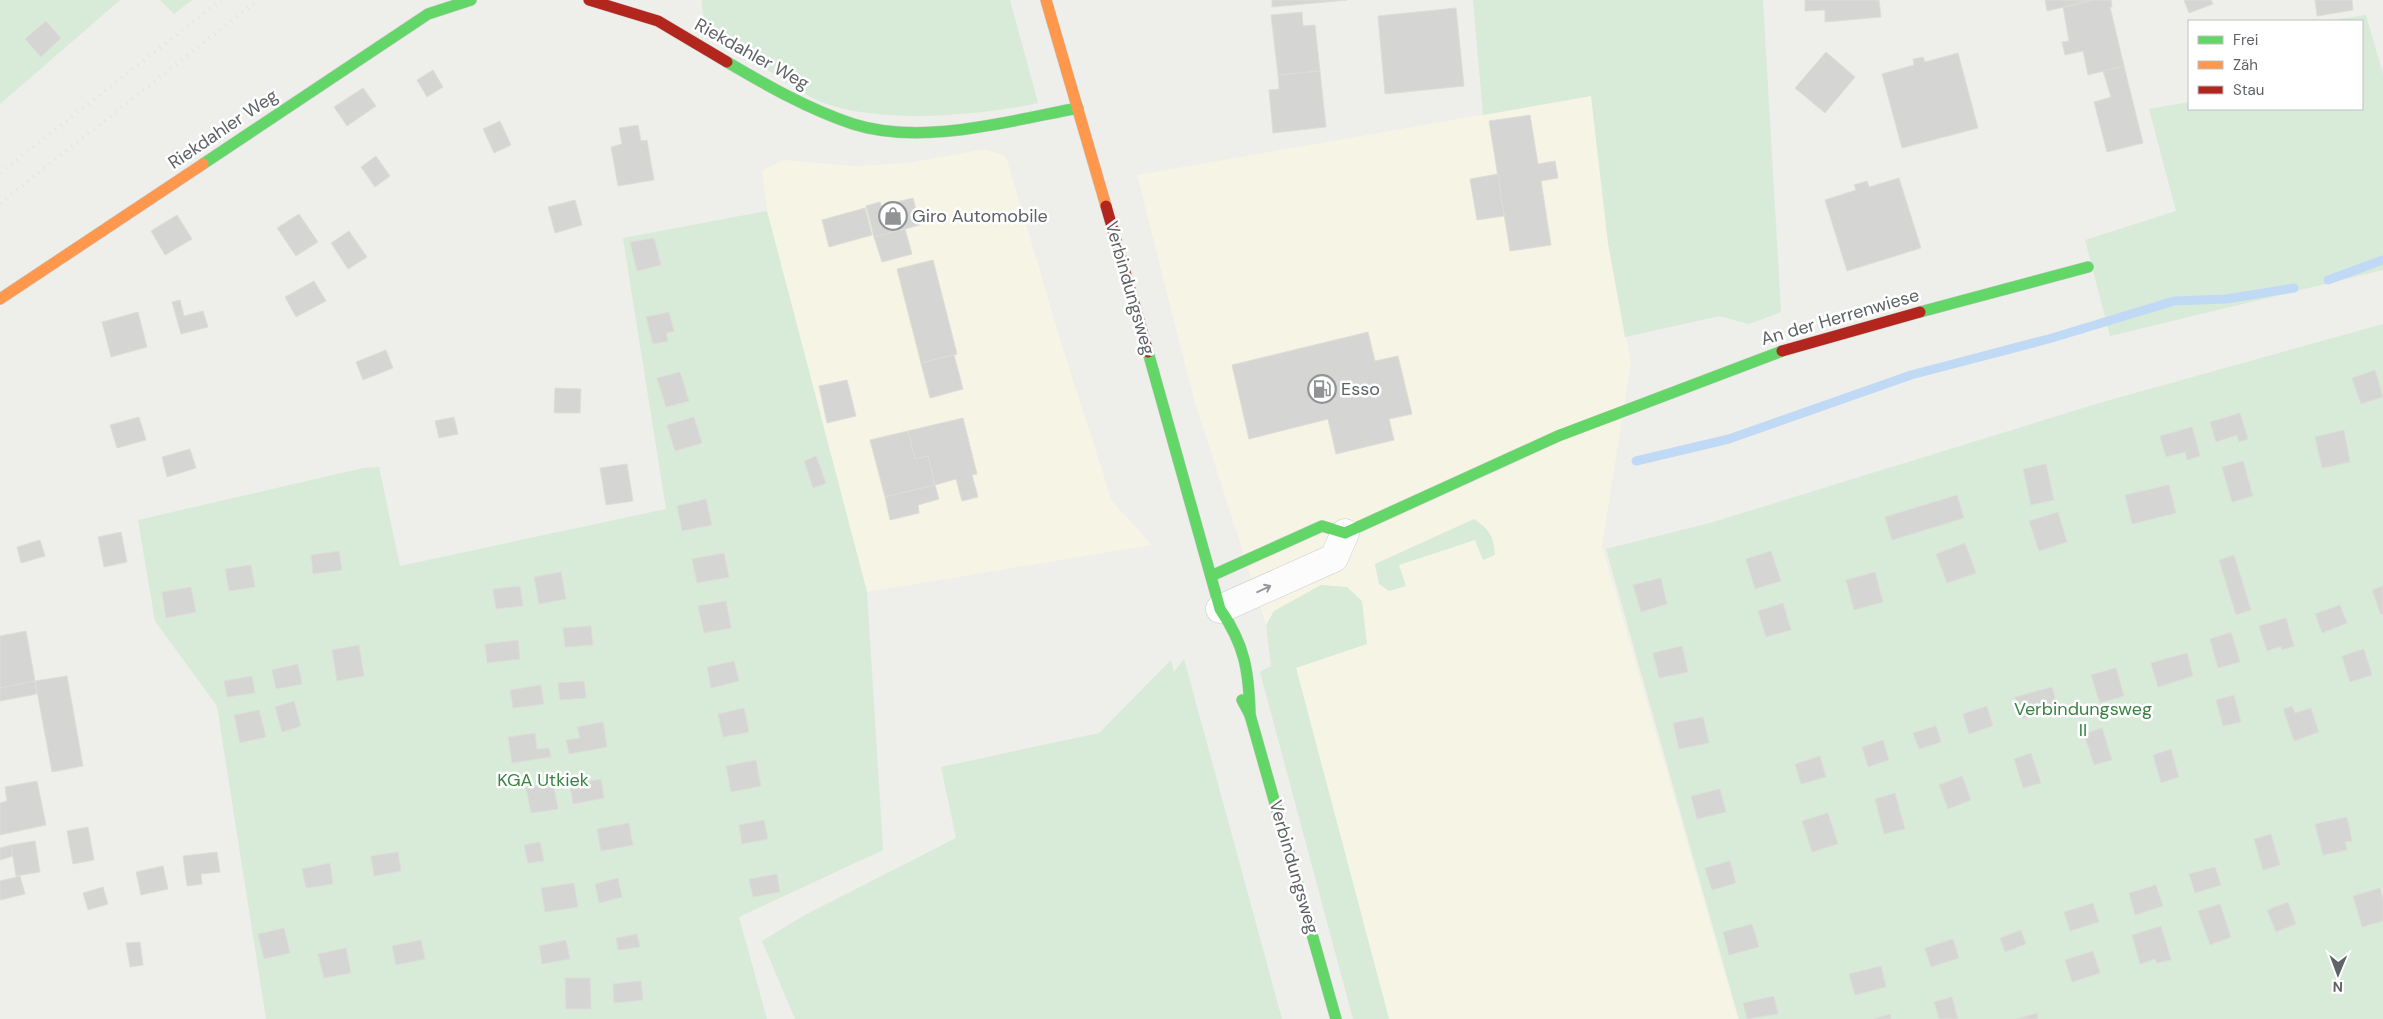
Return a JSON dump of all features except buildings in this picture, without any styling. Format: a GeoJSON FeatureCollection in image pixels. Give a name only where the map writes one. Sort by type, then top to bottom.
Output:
{"type":"FeatureCollection","features":[{"type":"Feature","properties":{"kind":"street","name":"Riekdahler Weg"},"geometry":{"type":"LineString","coordinates":[[0,299],[428,14],[471,0]]}},
{"type":"Feature","properties":{"kind":"street","name":"Riekdahler Weg"},"geometry":{"type":"LineString","coordinates":[[589,0],[658,21],[786,96],[854,124],[892,131],[928,132],[981,127],[1078,108]]}},
{"type":"Feature","properties":{"kind":"street","name":"Verbindungsweg"},"geometry":{"type":"LineString","coordinates":[[1046,0],[1211,576],[1219,621],[1235,631],[1250,678],[1250,715]]}},
{"type":"Feature","properties":{"kind":"street","name":"An der Herrenwiese"},"geometry":{"type":"LineString","coordinates":[[1345,533],[1524,451],[1794,346],[2088,267]]}},
{"type":"Feature","properties":{"kind":"street"},"geometry":{"type":"LineString","coordinates":[[1211,576],[1322,526],[1345,533],[1334,558],[1219,621]]}},
{"type":"Feature","properties":{"kind":"street","name":"Verbindungsweg"},"geometry":{"type":"LineString","coordinates":[[1237,692],[1250,715],[1336,1019]]}},
{"type":"Feature","properties":{"kind":"shaded area"},"geometry":{"type":"Polygon","coordinates":[[[1591,96],[1608,243],[1631,363],[1602,546],[1738,1019],[1389,1019],[1296,668],[1271,666],[1266,625],[1193,396],[1137,175],[1591,96]]]}},
{"type":"Feature","properties":{"kind":"shaded area"},"geometry":{"type":"Polygon","coordinates":[[[985,149],[1006,156],[1060,339],[1112,501],[1152,545],[867,592],[767,211],[762,170],[784,160],[854,166],[907,163],[985,149]]]}},
{"type":"Feature","properties":{"kind":"green space"},"geometry":{"type":"Polygon","coordinates":[[[0,0],[120,0],[0,104],[0,0]]]}},
{"type":"Feature","properties":{"kind":"green space"},"geometry":{"type":"Polygon","coordinates":[[[160,0],[192,0],[174,14],[160,0]]]}},
{"type":"Feature","properties":{"kind":"green space"},"geometry":{"type":"Polygon","coordinates":[[[702,0],[1010,0],[1038,103],[1014,108],[959,114],[902,116],[848,110],[824,103],[798,89],[717,37],[706,21],[702,0]]]}},
{"type":"Feature","properties":{"kind":"green space"},"geometry":{"type":"Polygon","coordinates":[[[1473,0],[1763,0],[1781,312],[1749,324],[1719,316],[1625,337],[1608,243],[1591,96],[1483,115],[1473,0]]]}},
{"type":"Feature","properties":{"kind":"green space"},"geometry":{"type":"Polygon","coordinates":[[[2366,15],[2383,74],[2383,270],[2110,336],[2085,240],[2176,211],[2149,109],[2188,102],[2188,110],[2363,110],[2363,20],[2333,20],[2366,15]]]}},
{"type":"Feature","properties":{"kind":"green space","name":"KGA Utkiek"},"geometry":{"type":"Polygon","coordinates":[[[767,211],[867,592],[883,850],[739,917],[767,1019],[266,1019],[217,706],[155,621],[138,520],[363,468],[379,467],[400,566],[666,509],[623,238],[767,211]]]}},
{"type":"Feature","properties":{"kind":"green space","name":"Verbindungsweg II"},"geometry":{"type":"Polygon","coordinates":[[[2383,324],[2383,1019],[1739,1019],[1606,549],[1710,523],[2103,402],[2383,324]]]}},
{"type":"Feature","properties":{"kind":"green space"},"geometry":{"type":"Polygon","coordinates":[[[1474,519],[1490,534],[1495,555],[1483,560],[1475,540],[1399,565],[1406,586],[1389,591],[1379,584],[1375,564],[1474,519]]]}},
{"type":"Feature","properties":{"kind":"green space"},"geometry":{"type":"Polygon","coordinates":[[[1321,585],[1347,587],[1362,601],[1367,644],[1296,668],[1389,1019],[1353,1019],[1260,672],[1271,666],[1266,625],[1274,611],[1321,585]]]}},
{"type":"Feature","properties":{"kind":"green space"},"geometry":{"type":"Polygon","coordinates":[[[1184,659],[1282,1019],[795,1019],[762,941],[803,916],[956,838],[941,767],[1099,733],[1171,660],[1174,672],[1184,659]]]}},
{"type":"Feature","properties":{"kind":"waterway"},"geometry":{"type":"LineString","coordinates":[[2328,280],[2383,260]]}},
{"type":"Feature","properties":{"kind":"waterway"},"geometry":{"type":"LineString","coordinates":[[1636,461],[1729,439],[1911,375],[2052,338],[2174,301],[2226,299],[2294,288]]}},
{"type":"Feature","properties":{"kind":"railway"},"geometry":{"type":"LineString","coordinates":[[0,173],[221,0]]}},
{"type":"Feature","properties":{"kind":"railway"},"geometry":{"type":"LineString","coordinates":[[0,203],[258,0]]}},
{"type":"Feature","properties":{"kind":"traffic: fast"},"geometry":{"type":"LineString","coordinates":[[203,164],[428,14],[471,0]]}},
{"type":"Feature","properties":{"kind":"traffic: fast"},"geometry":{"type":"LineString","coordinates":[[727,62],[804,104],[853,124],[880,130],[908,133],[966,129],[1078,108]]}},
{"type":"Feature","properties":{"kind":"traffic: fast"},"geometry":{"type":"LineString","coordinates":[[1920,312],[2088,267]]}},
{"type":"Feature","properties":{"kind":"traffic: fast"},"geometry":{"type":"LineString","coordinates":[[1211,576],[1322,526],[1345,533],[1558,436],[1782,351]]}},
{"type":"Feature","properties":{"kind":"traffic: fast"},"geometry":{"type":"LineString","coordinates":[[1148,352],[1220,609],[1235,635],[1244,659],[1247,672],[1250,715]]}},
{"type":"Feature","properties":{"kind":"traffic: fast"},"geometry":{"type":"LineString","coordinates":[[1242,700],[1250,715],[1336,1019]]}},
{"type":"Feature","properties":{"kind":"traffic: slow"},"geometry":{"type":"LineString","coordinates":[[1046,0],[1106,206]]}},
{"type":"Feature","properties":{"kind":"traffic: slow"},"geometry":{"type":"LineString","coordinates":[[0,299],[203,164]]}},
{"type":"Feature","properties":{"kind":"traffic: jam"},"geometry":{"type":"LineString","coordinates":[[589,0],[658,21],[727,62]]}},
{"type":"Feature","properties":{"kind":"traffic: jam"},"geometry":{"type":"LineString","coordinates":[[1106,206],[1148,352]]}},
{"type":"Feature","properties":{"kind":"traffic: jam"},"geometry":{"type":"LineString","coordinates":[[1782,351],[1920,312]]}},
{"type":"Feature","properties":{"kind":"place","name":"Giro Automobile"},"geometry":{"type":"Point","coordinates":[893,216]}},
{"type":"Feature","properties":{"kind":"place","name":"Esso"},"geometry":{"type":"Point","coordinates":[1322,389]}}]}
